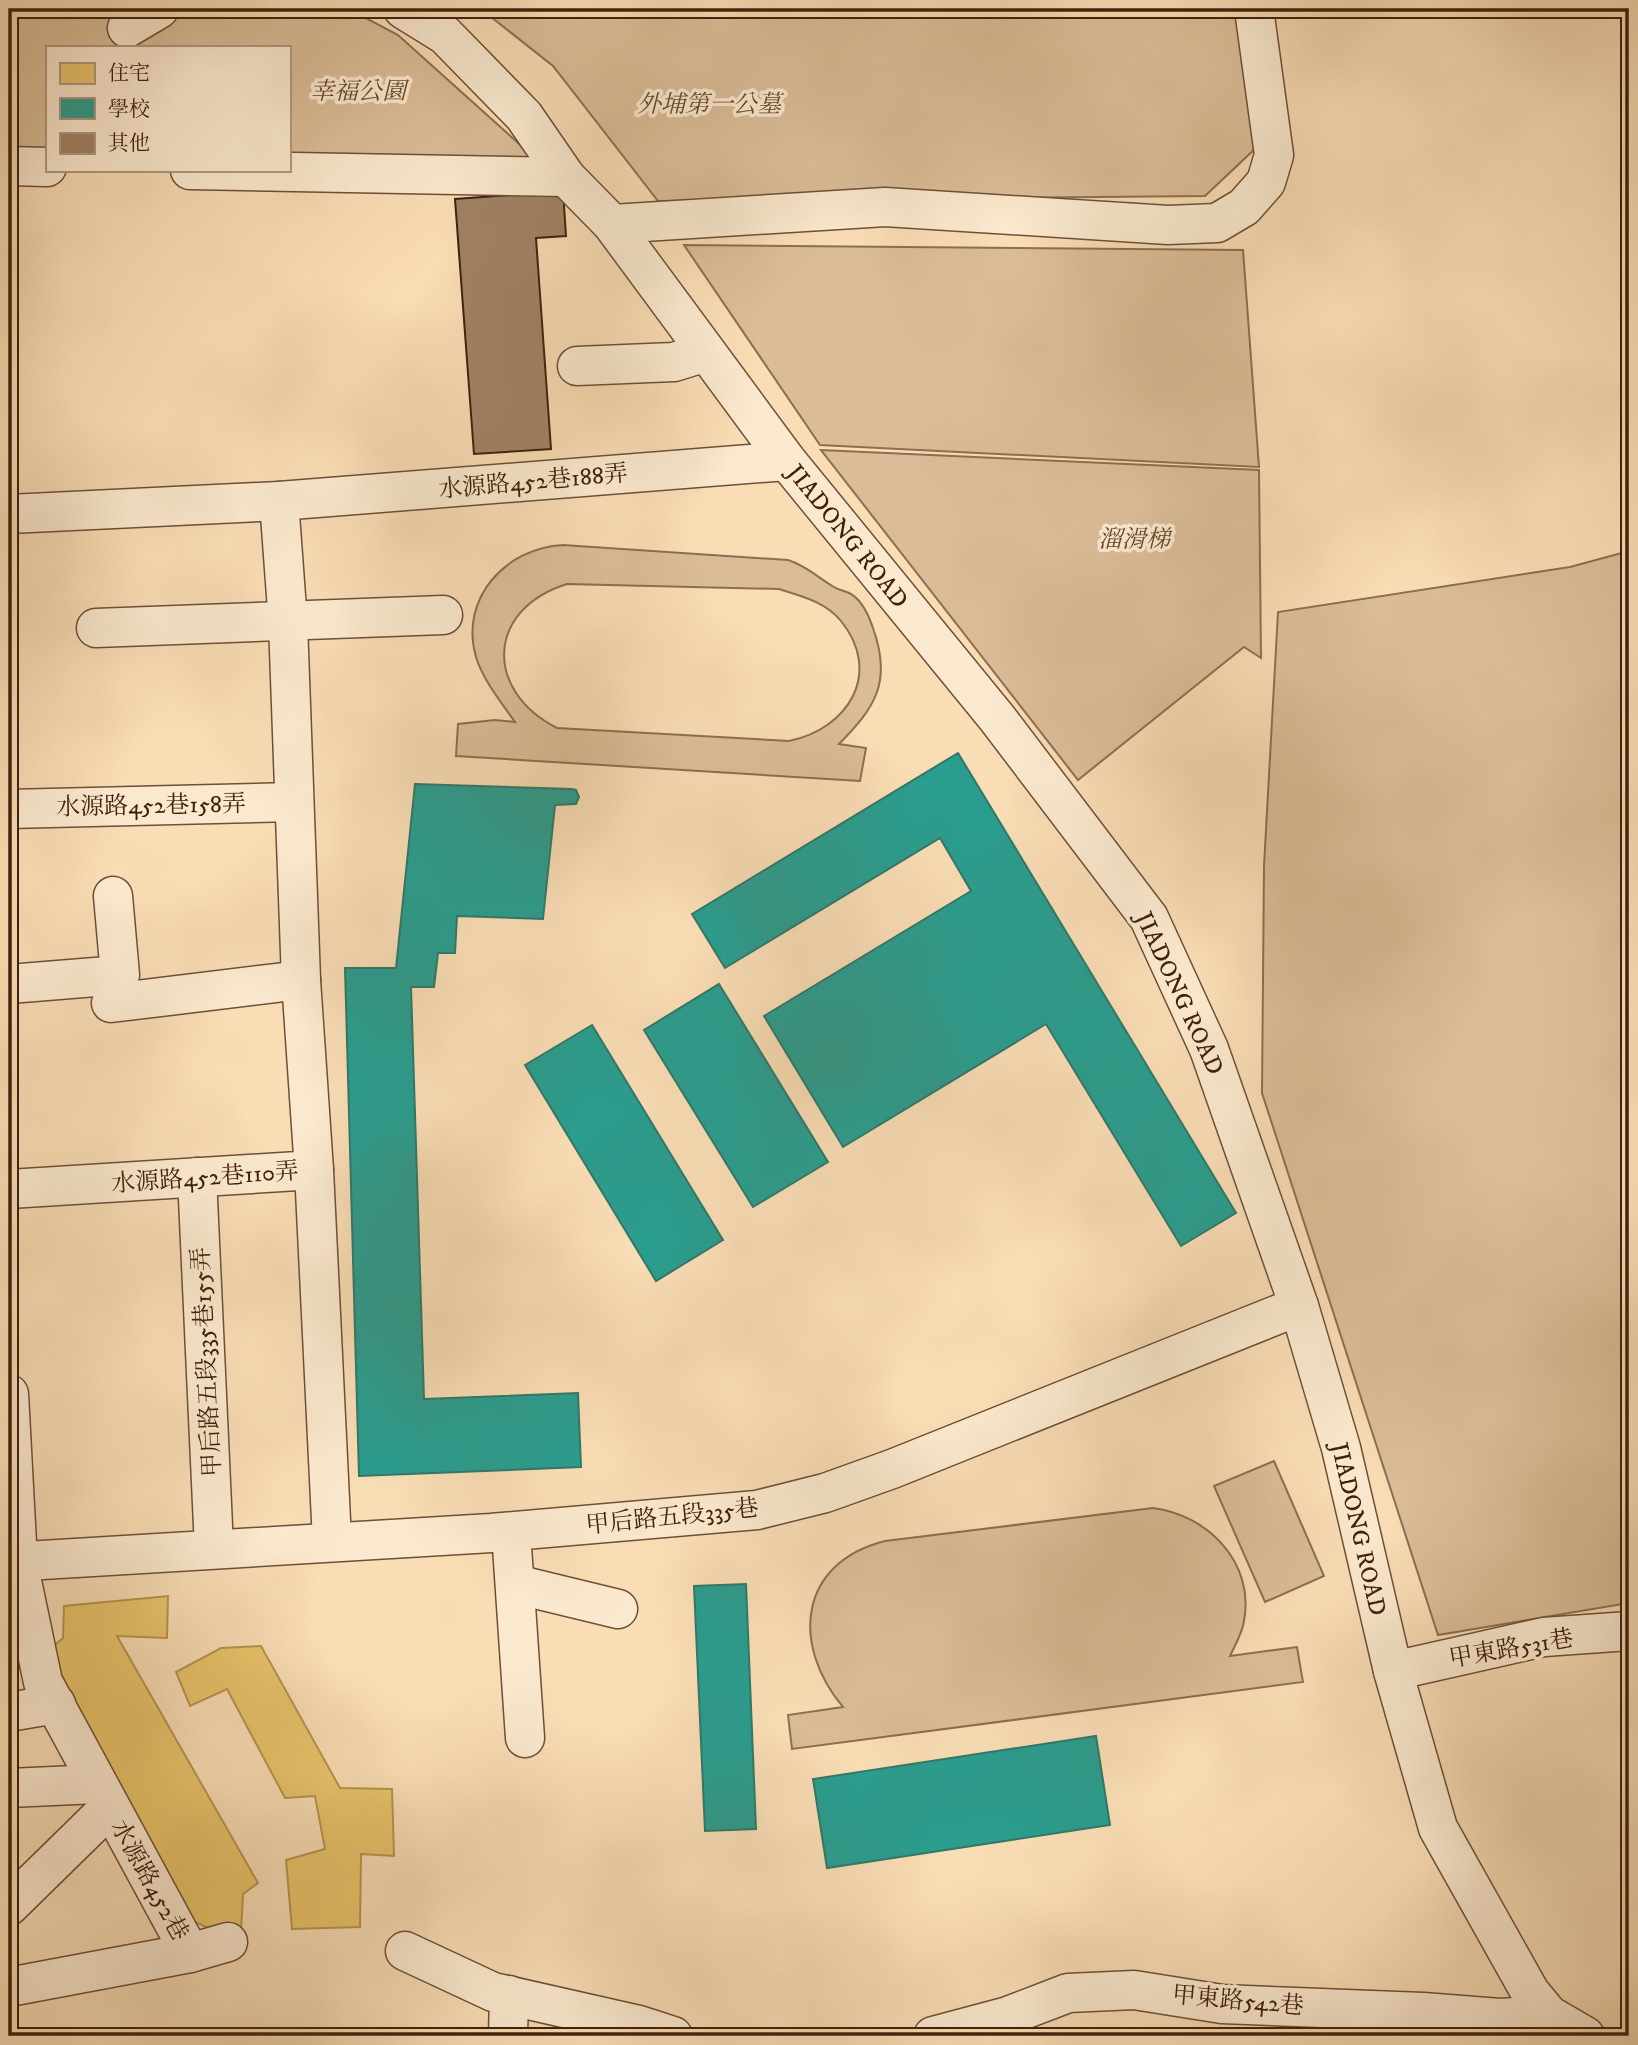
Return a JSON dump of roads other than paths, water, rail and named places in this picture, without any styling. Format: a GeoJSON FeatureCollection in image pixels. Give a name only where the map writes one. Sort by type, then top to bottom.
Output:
{"type":"FeatureCollection","features":[{"type":"Feature","properties":{"kind":"street"},"geometry":{"type":"LineString","coordinates":[[127,28],[159,9]]}},
{"type":"Feature","properties":{"kind":"street","name":"JIADONG ROAD"},"geometry":{"type":"LineString","coordinates":[[403,9],[445,35],[524,116],[566,177],[612,224],[787,461],[997,718],[1149,918],[1209,1049],[1299,1306],[1341,1448],[1393,1671],[1438,1828],[1506,1953],[1549,2015],[1585,2036]]}},
{"type":"Feature","properties":{"kind":"street"},"geometry":{"type":"LineString","coordinates":[[612,224],[885,207],[1168,225],[1217,223],[1244,207],[1266,182],[1275,155],[1254,9]]}},
{"type":"Feature","properties":{"kind":"street"},"geometry":{"type":"LineString","coordinates":[[9,166],[46,167]]}},
{"type":"Feature","properties":{"kind":"street"},"geometry":{"type":"LineString","coordinates":[[290,172],[566,177]]}},
{"type":"Feature","properties":{"kind":"street"},"geometry":{"type":"LineString","coordinates":[[577,366],[674,362],[705,352]]}},
{"type":"Feature","properties":{"kind":"street","name":"水源路452巷188弄"},"geometry":{"type":"LineString","coordinates":[[9,514],[279,501],[787,461]]}},
{"type":"Feature","properties":{"kind":"street"},"geometry":{"type":"LineString","coordinates":[[111,1003],[301,980],[288,623],[279,501]]}},
{"type":"Feature","properties":{"kind":"street"},"geometry":{"type":"LineString","coordinates":[[96,628],[288,623],[443,615]]}},
{"type":"Feature","properties":{"kind":"street","name":"水源路452巷158弄"},"geometry":{"type":"LineString","coordinates":[[9,808],[293,802]]}},
{"type":"Feature","properties":{"kind":"street"},"geometry":{"type":"LineString","coordinates":[[9,984],[120,975],[113,896]]}},
{"type":"Feature","properties":{"kind":"street","name":"水源路452巷110弄"},"geometry":{"type":"LineString","coordinates":[[9,1189],[314,1170],[301,980]]}},
{"type":"Feature","properties":{"kind":"street"},"geometry":{"type":"LineString","coordinates":[[314,1170],[332,1541]]}},
{"type":"Feature","properties":{"kind":"street","name":"甲后路五段335巷155弄"},"geometry":{"type":"LineString","coordinates":[[197,1177],[214,1548]]}},
{"type":"Feature","properties":{"kind":"street","name":"甲后路五段335巷"},"geometry":{"type":"LineString","coordinates":[[13,1562],[511,1532],[757,1510],[825,1493],[1299,1306]]}},
{"type":"Feature","properties":{"kind":"street","name":"水源路452巷"},"geometry":{"type":"LineString","coordinates":[[9,1394],[13,1562],[43,1682],[190,1953]]}},
{"type":"Feature","properties":{"kind":"street"},"geometry":{"type":"LineString","coordinates":[[511,1532],[525,1738]]}},
{"type":"Feature","properties":{"kind":"street"},"geometry":{"type":"LineString","coordinates":[[515,1584],[618,1609]]}},
{"type":"Feature","properties":{"kind":"street","name":"甲東路531巷"},"geometry":{"type":"LineString","coordinates":[[1393,1671],[1544,1637],[1629,1631]]}},
{"type":"Feature","properties":{"kind":"street"},"geometry":{"type":"LineString","coordinates":[[9,1712],[55,1704]]}},
{"type":"Feature","properties":{"kind":"street"},"geometry":{"type":"LineString","coordinates":[[9,1788],[104,1796]]}},
{"type":"Feature","properties":{"kind":"street","name":"水源路452巷"},"geometry":{"type":"LineString","coordinates":[[14,1895],[104,1796]]}},
{"type":"Feature","properties":{"kind":"street"},"geometry":{"type":"LineString","coordinates":[[9,1987],[190,1953],[228,1942]]}},
{"type":"Feature","properties":{"kind":"street"},"geometry":{"type":"LineString","coordinates":[[405,1951],[494,1992],[639,2025],[673,2036]]}},
{"type":"Feature","properties":{"kind":"street","name":"甲東路542巷"},"geometry":{"type":"LineString","coordinates":[[933,2036],[1008,2016],[1068,1993],[1134,1990],[1359,2022],[1549,2015]]}},
{"type":"Feature","properties":{"kind":"street"},"geometry":{"type":"LineString","coordinates":[[508,2036],[509,1995]]}},
{"type":"Feature","properties":{"kind":"park label","name":"幸福公園"},"geometry":{"type":"Point","coordinates":[358,91]}},
{"type":"Feature","properties":{"kind":"park label","name":"外埔第一公墓"},"geometry":{"type":"Point","coordinates":[709,104]}},
{"type":"Feature","properties":{"kind":"park label","name":"溜滑梯"},"geometry":{"type":"Point","coordinates":[1134,539]}}]}
